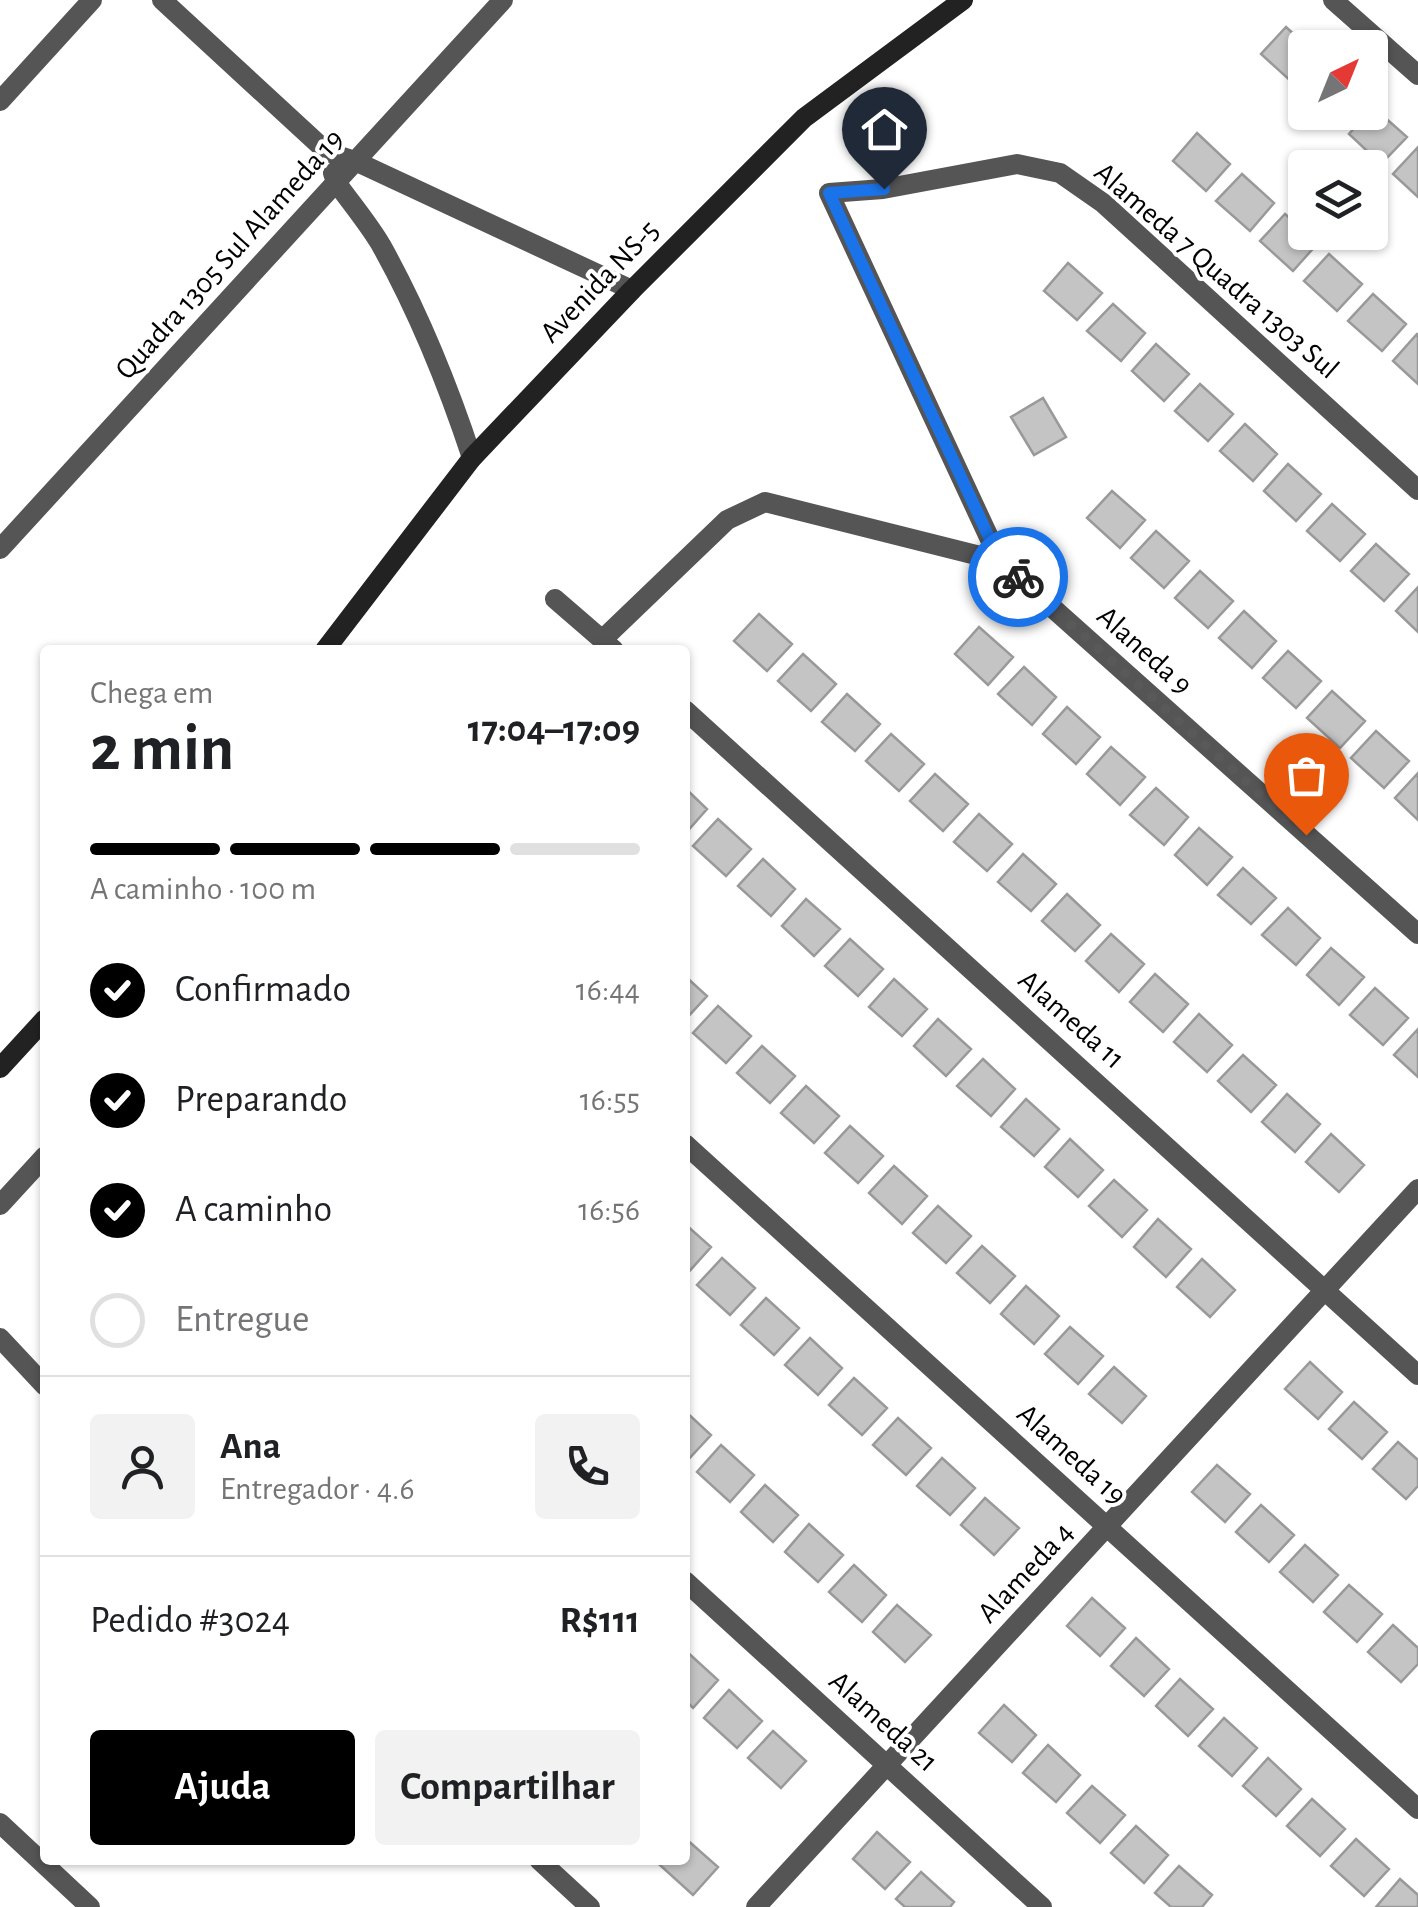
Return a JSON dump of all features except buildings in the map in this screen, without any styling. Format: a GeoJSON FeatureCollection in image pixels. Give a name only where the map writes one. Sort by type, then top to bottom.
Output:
{"type":"FeatureCollection","features":[{"type":"Feature","properties":{"kind":"street"},"geometry":{"type":"LineString","coordinates":[[0,101],[92,0]]}},
{"type":"Feature","properties":{"kind":"street"},"geometry":{"type":"LineString","coordinates":[[162,0],[327,152],[356,161],[632,290]]}},
{"type":"Feature","properties":{"kind":"street","name":"Quadra 1305 Sul Alameda 19"},"geometry":{"type":"LineString","coordinates":[[0,549],[502,0]]}},
{"type":"Feature","properties":{"kind":"street","name":"Avenida NS-5"},"geometry":{"type":"LineString","coordinates":[[329,645],[472,458],[632,290],[804,118],[963,0]]}},
{"type":"Feature","properties":{"kind":"street"},"geometry":{"type":"LineString","coordinates":[[1333,0],[1418,75]]}},
{"type":"Feature","properties":{"kind":"street"},"geometry":{"type":"LineString","coordinates":[[327,152],[336,182],[379,242],[416,313],[472,458]]}},
{"type":"Feature","properties":{"kind":"street","name":"Alameda 7 Quadra 1303 Sul"},"geometry":{"type":"LineString","coordinates":[[829,193],[884,189],[1018,164],[1060,173],[1103,203],[1418,490]]}},
{"type":"Feature","properties":{"kind":"street","name":"Alaneda 9"},"geometry":{"type":"LineString","coordinates":[[829,193],[1000,561],[1418,934]]}},
{"type":"Feature","properties":{"kind":"street"},"geometry":{"type":"LineString","coordinates":[[554,599],[608,645],[727,520],[765,502],[1000,561]]}},
{"type":"Feature","properties":{"kind":"street","name":"Alameda 11"},"geometry":{"type":"LineString","coordinates":[[690,715],[1418,1375]]}},
{"type":"Feature","properties":{"kind":"street"},"geometry":{"type":"LineString","coordinates":[[0,1068],[40,1024]]}},
{"type":"Feature","properties":{"kind":"street","name":"Alameda 19"},"geometry":{"type":"LineString","coordinates":[[690,1149],[1418,1809]]}},
{"type":"Feature","properties":{"kind":"street"},"geometry":{"type":"LineString","coordinates":[[0,1204],[40,1161]]}},
{"type":"Feature","properties":{"kind":"street","name":"Alameda 4"},"geometry":{"type":"LineString","coordinates":[[756,1907],[1418,1188]]}},
{"type":"Feature","properties":{"kind":"street"},"geometry":{"type":"LineString","coordinates":[[0,1338],[40,1381]]}},
{"type":"Feature","properties":{"kind":"street","name":"Alameda 21"},"geometry":{"type":"LineString","coordinates":[[690,1586],[1042,1907]]}},
{"type":"Feature","properties":{"kind":"street"},"geometry":{"type":"LineString","coordinates":[[0,1823],[40,1860]]}},
{"type":"Feature","properties":{"kind":"street"},"geometry":{"type":"LineString","coordinates":[[45,1865],[90,1907]]}},
{"type":"Feature","properties":{"kind":"street"},"geometry":{"type":"LineString","coordinates":[[544,1865],[590,1907]]}},
{"type":"Feature","properties":{"kind":"way so far"},"geometry":{"type":"LineString","coordinates":[[1018,577],[1306,835]]}},
{"type":"Feature","properties":{"kind":"route"},"geometry":{"type":"LineString","coordinates":[[884,189],[829,193],[1000,561],[1018,577]]}}]}
